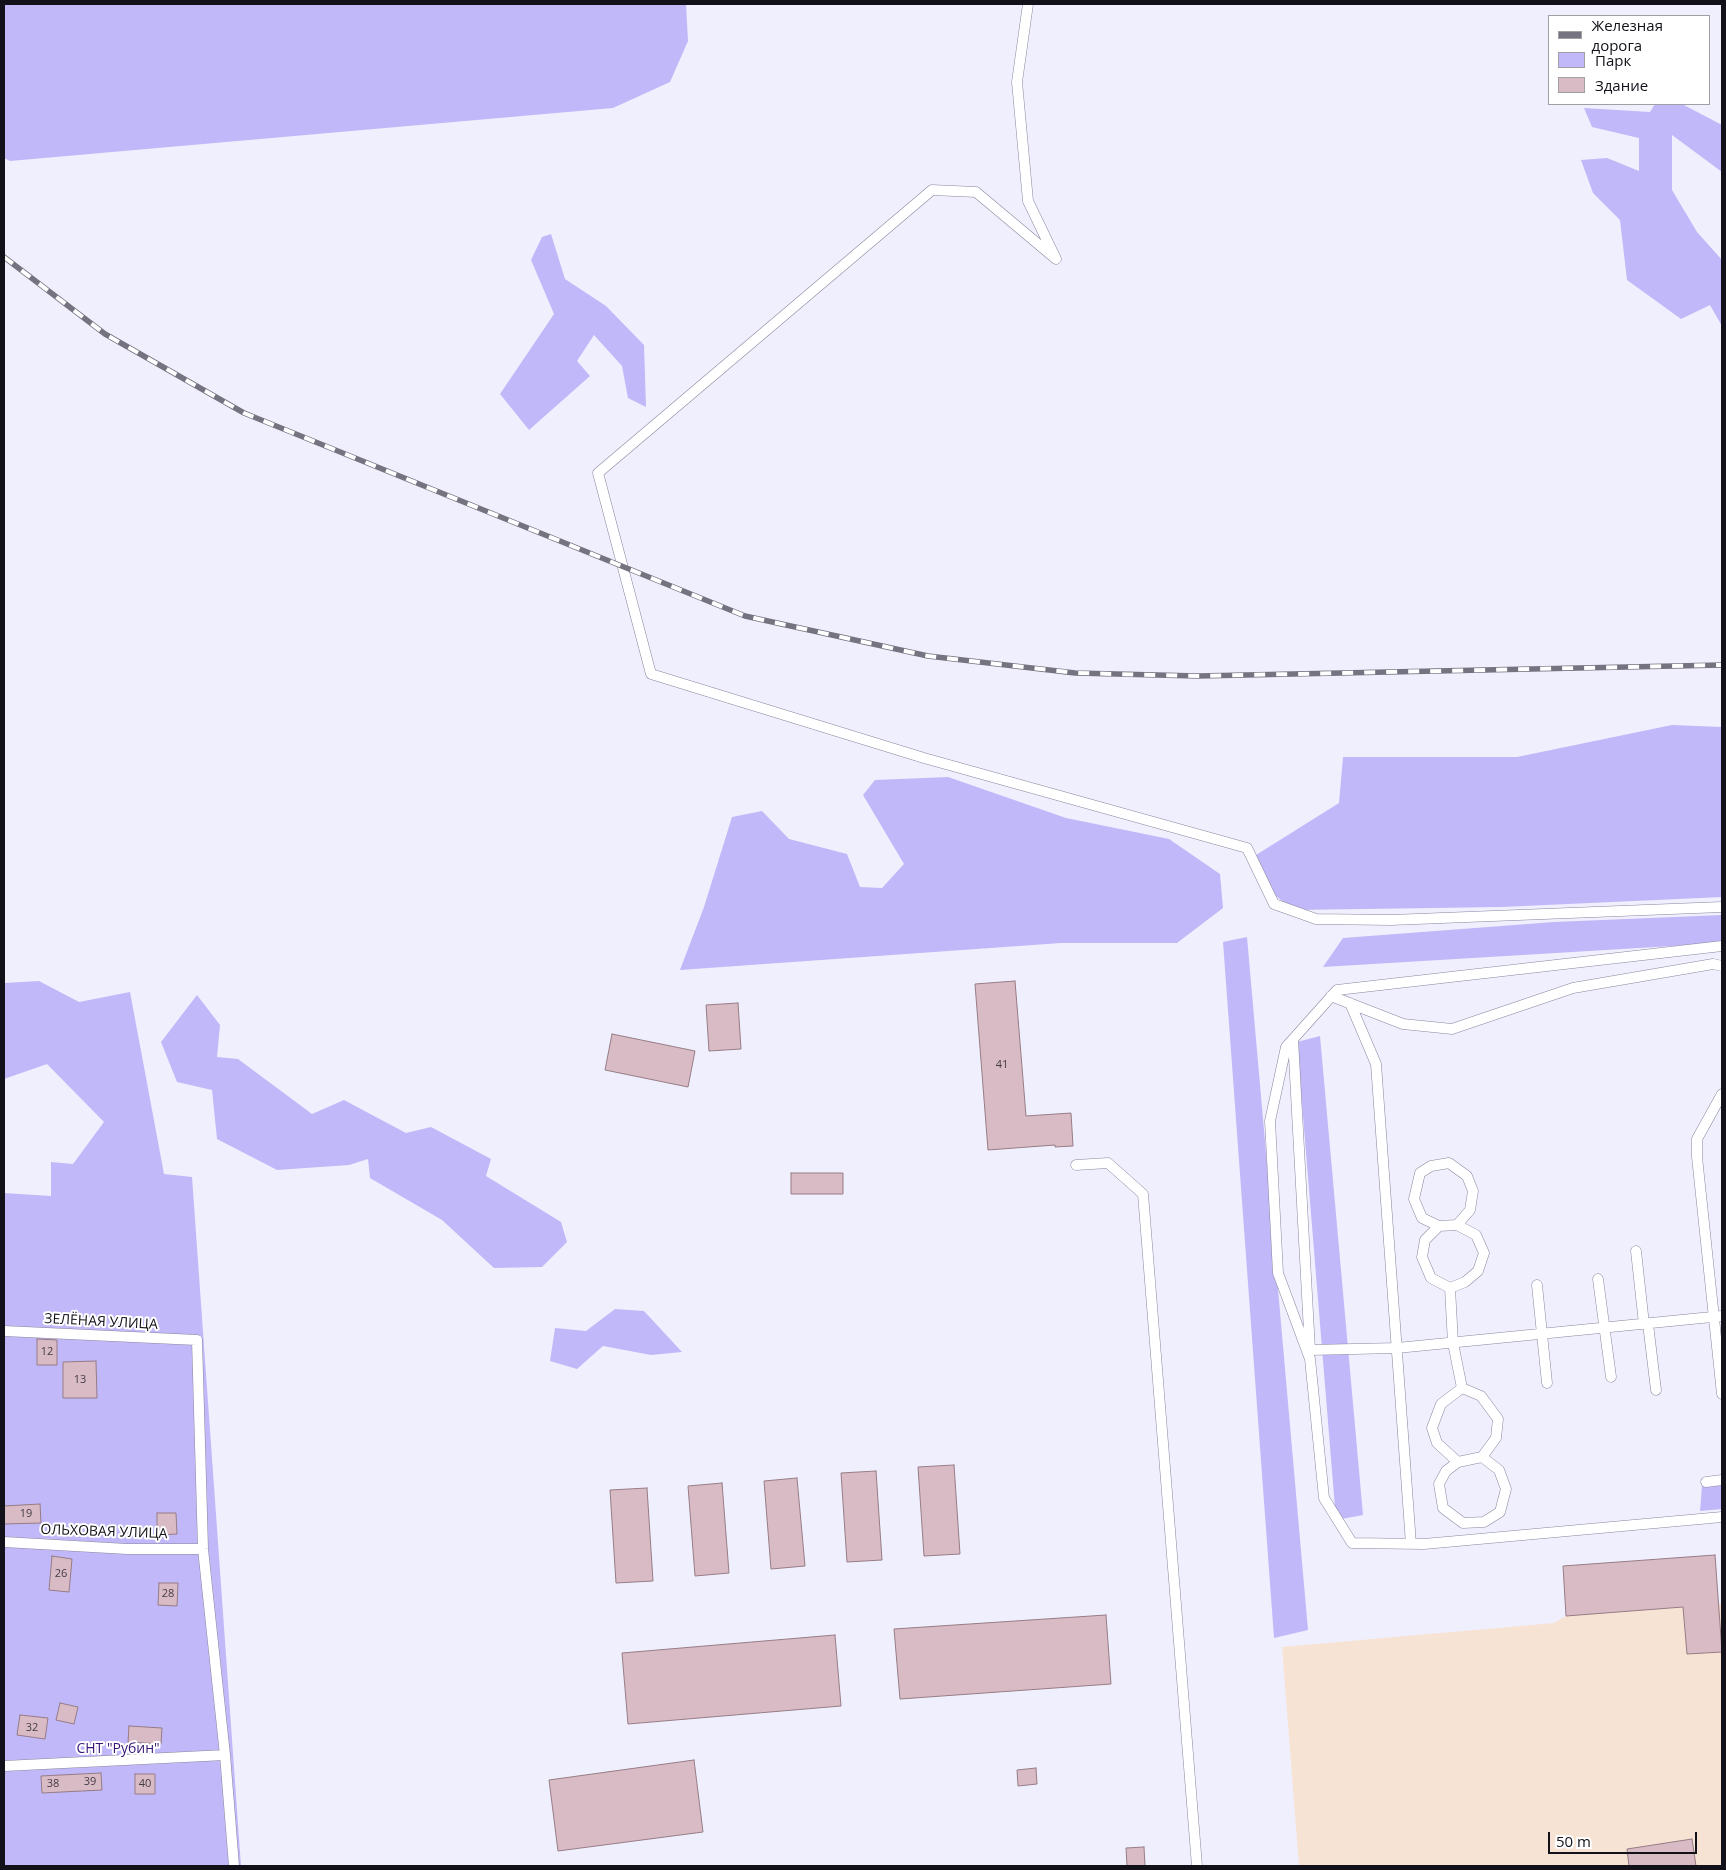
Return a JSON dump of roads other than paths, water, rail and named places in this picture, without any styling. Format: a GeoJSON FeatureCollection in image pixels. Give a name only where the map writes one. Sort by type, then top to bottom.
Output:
{"type":"FeatureCollection","features":[{"type":"Feature","properties":{"kind":"lane"},"geometry":{"type":"LineString","coordinates":[[1028,4],[1017,82],[1028,201],[1056,259],[976,192],[932,190],[598,474],[651,674],[924,758],[1247,848],[1274,904],[1316,919],[1390,920],[1722,907]]}},
{"type":"Feature","properties":{"kind":"lane"},"geometry":{"type":"LineString","coordinates":[[1310,1354],[1278,1273],[1270,1121],[1286,1047],[1337,990],[1722,946]]}},
{"type":"Feature","properties":{"kind":"lane"},"geometry":{"type":"LineString","coordinates":[[1332,996],[1403,1024],[1452,1029],[1573,988],[1713,964],[1722,966]]}},
{"type":"Feature","properties":{"kind":"lane"},"geometry":{"type":"LineString","coordinates":[[1350,1003],[1376,1064],[1411,1544]]}},
{"type":"Feature","properties":{"kind":"lane"},"geometry":{"type":"LineString","coordinates":[[1293,1039],[1310,1354],[1324,1498],[1352,1542],[1411,1544],[1722,1517]]}},
{"type":"Feature","properties":{"kind":"lane"},"geometry":{"type":"LineString","coordinates":[[1722,1094],[1697,1140],[1696,1157],[1718,1317],[1722,1394]]}},
{"type":"Feature","properties":{"kind":"lane"},"geometry":{"type":"LineString","coordinates":[[1438,1226],[1425,1240],[1422,1257],[1431,1278],[1450,1288],[1465,1282],[1478,1271],[1484,1253],[1476,1234],[1458,1225],[1438,1226],[1422,1218],[1414,1198],[1420,1173],[1431,1166],[1450,1163],[1467,1176],[1473,1191],[1470,1210],[1458,1225]]}},
{"type":"Feature","properties":{"kind":"lane"},"geometry":{"type":"LineString","coordinates":[[1076,1165],[1108,1164],[1143,1194],[1197,1866]]}},
{"type":"Feature","properties":{"kind":"lane"},"geometry":{"type":"LineString","coordinates":[[1636,1251],[1656,1390]]}},
{"type":"Feature","properties":{"kind":"lane"},"geometry":{"type":"LineString","coordinates":[[1598,1279],[1610,1377]]}},
{"type":"Feature","properties":{"kind":"lane"},"geometry":{"type":"LineString","coordinates":[[1537,1285],[1546,1383]]}},
{"type":"Feature","properties":{"kind":"lane"},"geometry":{"type":"LineString","coordinates":[[1450,1288],[1453,1343],[1462,1388]]}},
{"type":"Feature","properties":{"kind":"lane"},"geometry":{"type":"LineString","coordinates":[[1310,1354],[1453,1343],[1718,1317]]}},
{"type":"Feature","properties":{"kind":"lane","name":"ЗЕЛЁНАЯ УЛИЦА"},"geometry":{"type":"LineString","coordinates":[[4,1331],[197,1340],[203,1549]]}},
{"type":"Feature","properties":{"kind":"lane"},"geometry":{"type":"LineString","coordinates":[[1462,1388],[1481,1396],[1498,1419],[1496,1438],[1482,1457],[1458,1462],[1446,1470],[1439,1484],[1443,1508],[1463,1523],[1484,1522],[1500,1512],[1506,1489],[1499,1470],[1482,1457]]}},
{"type":"Feature","properties":{"kind":"lane"},"geometry":{"type":"LineString","coordinates":[[1458,1462],[1437,1443],[1432,1428],[1441,1404],[1462,1388]]}},
{"type":"Feature","properties":{"kind":"lane"},"geometry":{"type":"LineString","coordinates":[[1706,1482],[1722,1480]]}},
{"type":"Feature","properties":{"kind":"lane","name":"ОЛЬХОВАЯ УЛИЦА"},"geometry":{"type":"LineString","coordinates":[[4,1542],[127,1549],[203,1549]]}},
{"type":"Feature","properties":{"kind":"lane"},"geometry":{"type":"LineString","coordinates":[[203,1549],[225,1755],[234,1866]]}},
{"type":"Feature","properties":{"kind":"lane"},"geometry":{"type":"LineString","coordinates":[[4,1766],[225,1755]]}},
{"type":"Feature","properties":{"kind":"railway"},"geometry":{"type":"LineString","coordinates":[[4,257],[105,334],[244,413],[745,616],[928,656],[1075,673],[1198,676],[1722,665]]}},
{"type":"Feature","properties":{"kind":"park label","name":"СНТ \"Рубин\""},"geometry":{"type":"Point","coordinates":[118,1749]}}]}
